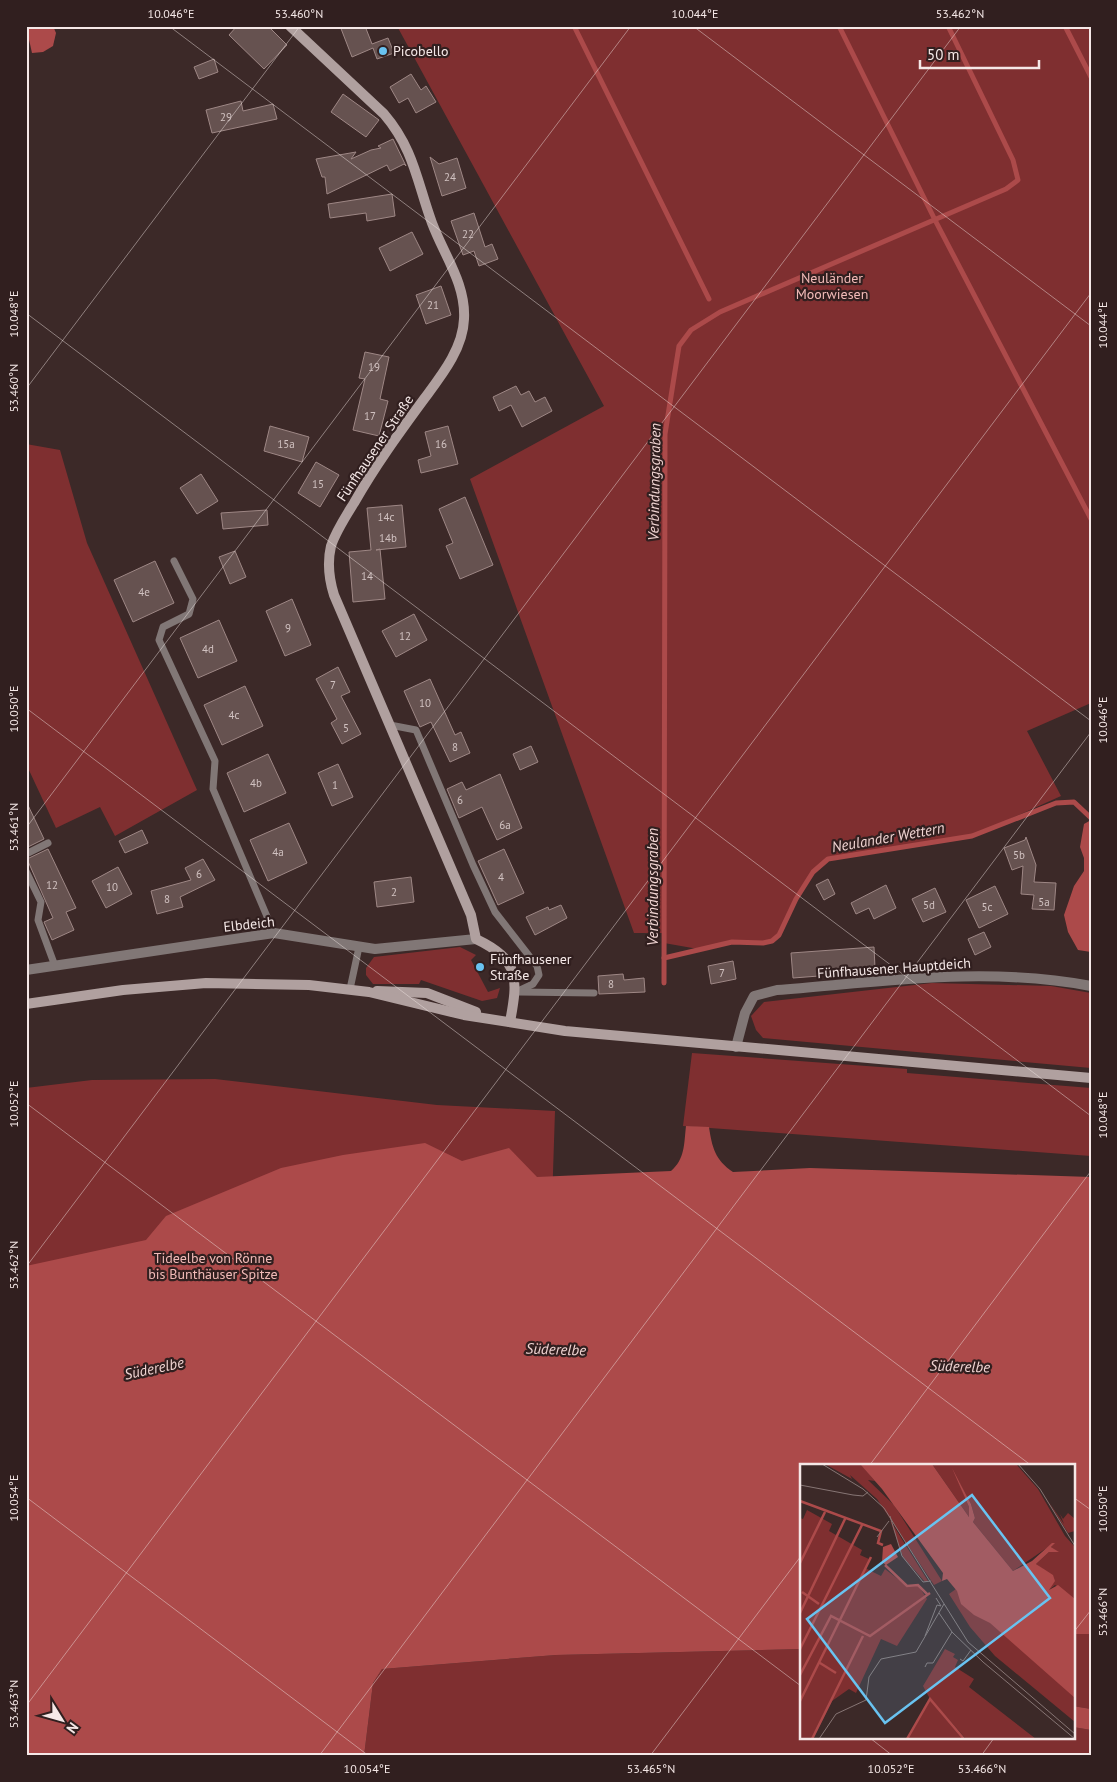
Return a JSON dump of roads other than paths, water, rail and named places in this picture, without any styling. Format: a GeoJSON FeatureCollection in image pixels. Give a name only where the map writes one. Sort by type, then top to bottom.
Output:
{"type":"FeatureCollection","features":[{"type":"Feature","properties":{"kind":"street","name":"Fünfhausener Straße"},"geometry":{"type":"LineString","coordinates":[[290,26],[384,114],[397,129],[413,163],[433,226],[457,278],[464,301],[464,321],[453,355],[442,374],[372,471],[340,527],[329,558],[330,581],[334,595],[470,915],[476,939]]}},
{"type":"Feature","properties":{"kind":"street","name":"Elbdeich"},"geometry":{"type":"LineString","coordinates":[[26,970],[274,933],[375,949],[476,939]]}},
{"type":"Feature","properties":{"kind":"street"},"geometry":{"type":"LineString","coordinates":[[476,939],[492,948],[508,963],[514,974],[516,992],[510,1022]]}},
{"type":"Feature","properties":{"kind":"street","name":"Fünfhausener Hauptdeich"},"geometry":{"type":"LineString","coordinates":[[736,1047],[745,1013],[754,996],[777,990],[972,975],[1060,980],[1091,986]]}},
{"type":"Feature","properties":{"kind":"street"},"geometry":{"type":"LineString","coordinates":[[26,1004],[123,990],[206,983],[300,984],[369,992],[400,990],[442,997],[485,1017],[546,1029],[1091,1078]]}},
{"type":"Feature","properties":{"kind":"lane"},"geometry":{"type":"LineString","coordinates":[[174,561],[193,599],[189,614],[163,628],[159,640],[215,761],[213,789],[274,933]]}},
{"type":"Feature","properties":{"kind":"lane"},"geometry":{"type":"LineString","coordinates":[[390,725],[416,730],[473,865],[496,912],[538,966],[539,975],[533,984],[516,992]]}},
{"type":"Feature","properties":{"kind":"lane"},"geometry":{"type":"LineString","coordinates":[[26,854],[48,843]]}},
{"type":"Feature","properties":{"kind":"lane"},"geometry":{"type":"LineString","coordinates":[[26,871],[41,902],[38,920],[55,966]]}},
{"type":"Feature","properties":{"kind":"lane"},"geometry":{"type":"LineString","coordinates":[[350,989],[360,947]]}},
{"type":"Feature","properties":{"kind":"lane"},"geometry":{"type":"LineString","coordinates":[[516,992],[594,994]]}},
{"type":"Feature","properties":{"kind":"water"},"geometry":{"type":"Polygon","coordinates":[[[26,26],[53,26],[56,33],[53,46],[43,52],[32,53],[26,26]]]}},
{"type":"Feature","properties":{"kind":"water"},"geometry":{"type":"Polygon","coordinates":[[[1091,820],[1091,952],[1078,950],[1068,932],[1064,915],[1074,886],[1084,871],[1084,858],[1080,847],[1084,824],[1091,820]]]}},
{"type":"Feature","properties":{"kind":"water","name":"Süderelbe"},"geometry":{"type":"Polygon","coordinates":[[[686,1126],[709,1127],[711,1141],[718,1158],[733,1172],[810,1168],[1091,1177],[1091,1634],[1074,1634],[1074,1464],[800,1464],[800,1649],[556,1655],[382,1669],[373,1683],[364,1756],[26,1756],[26,1266],[146,1240],[166,1216],[281,1168],[343,1155],[425,1143],[462,1161],[509,1148],[537,1177],[671,1171],[679,1161],[684,1145],[686,1126]]]}},
{"type":"Feature","properties":{"kind":"water"},"geometry":{"type":"Polygon","coordinates":[[[1074,1706],[1091,1709],[1091,1730],[1074,1727],[1074,1706]]]}},
{"type":"Feature","properties":{"kind":"waterway"},"geometry":{"type":"LineString","coordinates":[[574,26],[709,299]]}},
{"type":"Feature","properties":{"kind":"waterway"},"geometry":{"type":"LineString","coordinates":[[839,26],[935,220],[1091,519]]}},
{"type":"Feature","properties":{"kind":"waterway","name":"Verbindungsgraben"},"geometry":{"type":"LineString","coordinates":[[664,983],[665,434],[679,346],[691,330],[720,312],[1006,189],[1018,180],[1013,160],[948,26]]}},
{"type":"Feature","properties":{"kind":"waterway"},"geometry":{"type":"LineString","coordinates":[[1065,26],[1091,77]]}},
{"type":"Feature","properties":{"kind":"waterway","name":"Neulander Wettern"},"geometry":{"type":"LineString","coordinates":[[664,958],[732,942],[763,943],[772,941],[779,935],[796,899],[813,872],[828,859],[972,836],[1056,803],[1074,802],[1091,818]]}},
{"type":"Feature","properties":{"kind":"place","name":"Picobello"},"geometry":{"type":"Point","coordinates":[383,51]}},
{"type":"Feature","properties":{"kind":"place","name":"Fünfhausener Straße"},"geometry":{"type":"Point","coordinates":[480,967]}},
{"type":"Feature","properties":{"kind":"park label","name":"Neuländer Moorwiesen"},"geometry":{"type":"Point","coordinates":[832,286]}},
{"type":"Feature","properties":{"kind":"park label","name":"Tideelbe von Rönne bis Bunthäuser Spitze"},"geometry":{"type":"Point","coordinates":[213,1266]}}]}
